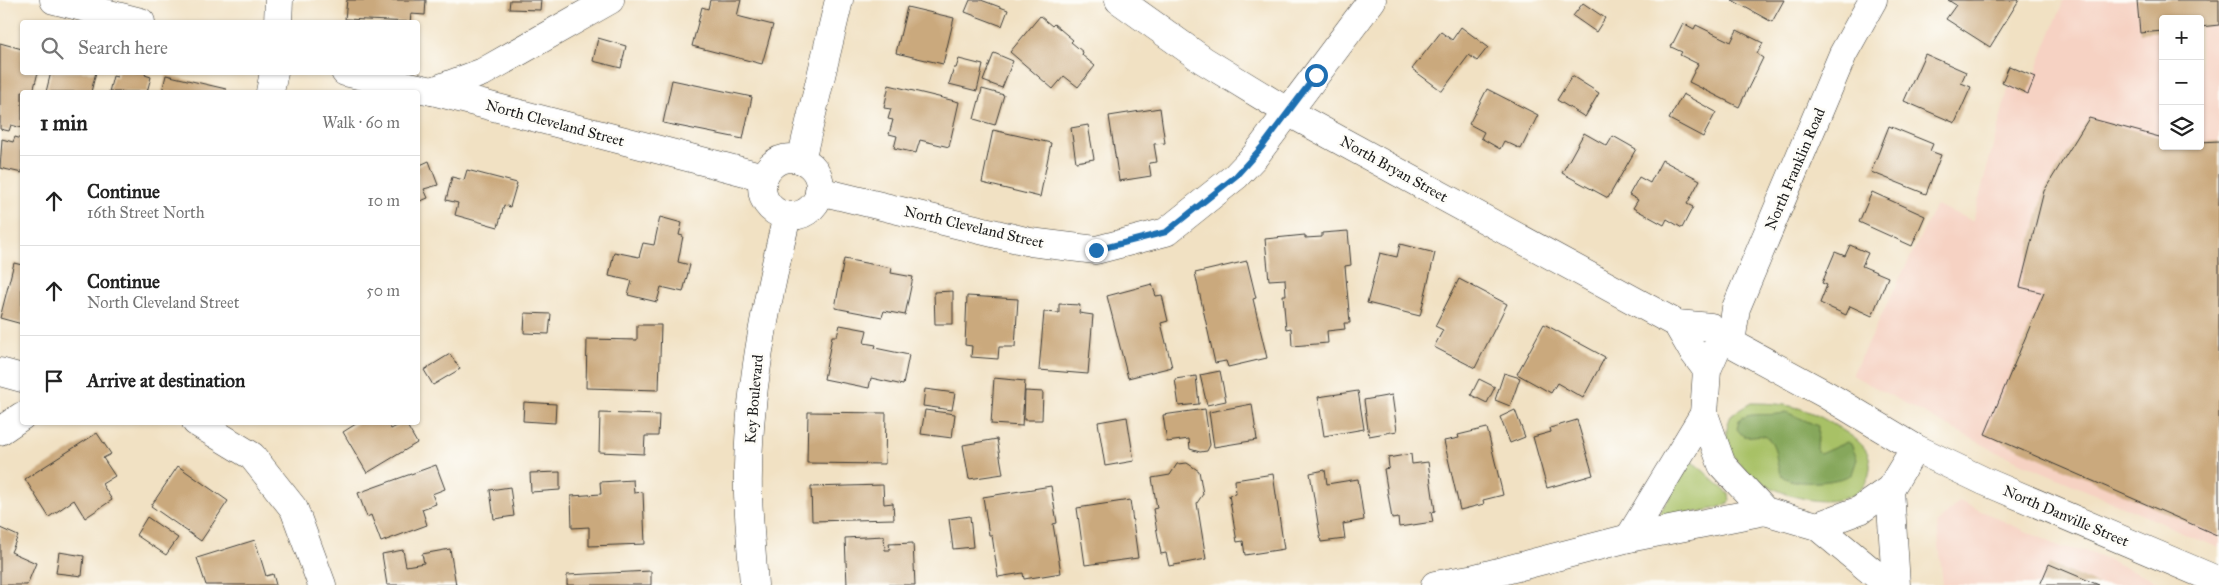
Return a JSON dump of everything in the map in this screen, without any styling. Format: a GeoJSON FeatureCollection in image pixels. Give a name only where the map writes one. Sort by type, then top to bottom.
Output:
{"type":"FeatureCollection","features":[{"type":"Feature","properties":{"kind":"street"},"geometry":{"type":"LineString","coordinates":[[54,0],[133,20]]}},
{"type":"Feature","properties":{"kind":"street"},"geometry":{"type":"LineString","coordinates":[[278,20],[279,0]]}},
{"type":"Feature","properties":{"kind":"street"},"geometry":{"type":"LineString","coordinates":[[432,91],[483,72],[610,0]]}},
{"type":"Feature","properties":{"kind":"street"},"geometry":{"type":"LineString","coordinates":[[801,160],[839,0]]}},
{"type":"Feature","properties":{"kind":"street","name":"North Bryan Street"},"geometry":{"type":"LineString","coordinates":[[1119,0],[1203,60],[1288,112],[1678,324],[1711,327],[1726,340]]}},
{"type":"Feature","properties":{"kind":"street","name":"North Cleveland Street"},"geometry":{"type":"LineString","coordinates":[[819,191],[1030,242],[1096,250],[1166,232],[1236,176],[1262,147],[1372,0]]}},
{"type":"Feature","properties":{"kind":"street","name":"North Franklin Road"},"geometry":{"type":"LineString","coordinates":[[1704,414],[1707,370],[1726,340],[1736,308],[1843,54],[1873,0]]}},
{"type":"Feature","properties":{"kind":"street"},"geometry":{"type":"LineString","coordinates":[[270,90],[273,75]]}},
{"type":"Feature","properties":{"kind":"street","name":"North Cleveland Street"},"geometry":{"type":"LineString","coordinates":[[351,75],[371,86],[420,90]]}},
{"type":"Feature","properties":{"kind":"street","name":"North Cleveland Street"},"geometry":{"type":"LineString","coordinates":[[420,90],[432,91],[764,177]]}},
{"type":"Feature","properties":{"kind":"street"},"geometry":{"type":"LineString","coordinates":[[781,160],[801,160],[816,172],[820,184],[819,191],[811,208],[800,215],[788,216],[774,211],[764,200],[762,192],[764,177],[770,166],[781,160]]}},
{"type":"Feature","properties":{"kind":"street","name":"Key Boulevard"},"geometry":{"type":"LineString","coordinates":[[754,585],[748,493],[754,391],[759,348],[788,216]]}},
{"type":"Feature","properties":{"kind":"street"},"geometry":{"type":"LineString","coordinates":[[1678,324],[1692,350],[1707,370]]}},
{"type":"Feature","properties":{"kind":"street","name":"North Danville Street"},"geometry":{"type":"LineString","coordinates":[[1726,340],[1825,394],[1915,448],[2007,491],[2219,581]]}},
{"type":"Feature","properties":{"kind":"street"},"geometry":{"type":"LineString","coordinates":[[0,372],[20,377]]}},
{"type":"Feature","properties":{"kind":"street"},"geometry":{"type":"LineString","coordinates":[[1704,414],[1722,465],[1765,511]]}},
{"type":"Feature","properties":{"kind":"street"},"geometry":{"type":"LineString","coordinates":[[1629,538],[1704,414]]}},
{"type":"Feature","properties":{"kind":"street"},"geometry":{"type":"LineString","coordinates":[[0,431],[20,417]]}},
{"type":"Feature","properties":{"kind":"street"},"geometry":{"type":"LineString","coordinates":[[201,425],[252,456],[294,509],[322,585]]}},
{"type":"Feature","properties":{"kind":"street"},"geometry":{"type":"LineString","coordinates":[[1817,526],[1860,510],[1890,489],[1915,448]]}},
{"type":"Feature","properties":{"kind":"street"},"geometry":{"type":"LineString","coordinates":[[1890,489],[1896,585]]}},
{"type":"Feature","properties":{"kind":"street"},"geometry":{"type":"LineString","coordinates":[[1435,585],[1475,578],[1629,538],[1765,511],[1817,526],[1888,585]]}},
{"type":"Feature","properties":{"kind":"shaded area"},"geometry":{"type":"Polygon","coordinates":[[[2064,0],[2219,0],[2219,548],[1995,451],[1852,375],[1936,205],[1973,221],[2009,86],[2027,94],[2064,0]]]}},
{"type":"Feature","properties":{"kind":"shaded area"},"geometry":{"type":"Polygon","coordinates":[[[1959,501],[2061,547],[2091,552],[2165,585],[1943,585],[1937,524],[1959,501]]]}},
{"type":"Feature","properties":{"kind":"green space"},"geometry":{"type":"Polygon","coordinates":[[[1751,403],[1779,404],[1802,409],[1823,418],[1856,440],[1867,451],[1870,462],[1870,468],[1861,489],[1841,499],[1814,500],[1785,493],[1758,480],[1737,461],[1727,439],[1732,414],[1751,403]]]}},
{"type":"Feature","properties":{"kind":"green space"},"geometry":{"type":"Polygon","coordinates":[[[1786,412],[1818,426],[1817,451],[1820,454],[1847,442],[1851,444],[1857,459],[1852,474],[1838,479],[1817,482],[1789,479],[1783,476],[1778,468],[1774,448],[1769,439],[1763,436],[1743,436],[1737,429],[1739,420],[1749,415],[1780,414],[1786,412]]]}},
{"type":"Feature","properties":{"kind":"green space"},"geometry":{"type":"Polygon","coordinates":[[[1691,462],[1729,494],[1730,501],[1725,505],[1710,510],[1666,516],[1659,514],[1691,462]]]}},
{"type":"Feature","properties":{"kind":"building"},"geometry":{"type":"Polygon","coordinates":[[[347,0],[426,0],[425,15],[411,14],[410,20],[345,19],[347,0]]]}},
{"type":"Feature","properties":{"kind":"building"},"geometry":{"type":"Polygon","coordinates":[[[510,0],[541,0],[540,10],[509,9],[510,0]]]}},
{"type":"Feature","properties":{"kind":"building"},"geometry":{"type":"Polygon","coordinates":[[[710,0],[741,0],[737,16],[773,25],[762,64],[692,46],[702,7],[708,9],[710,0]]]}},
{"type":"Feature","properties":{"kind":"building"},"geometry":{"type":"Polygon","coordinates":[[[970,0],[981,0],[1008,10],[1002,26],[965,12],[970,0]]]}},
{"type":"Feature","properties":{"kind":"building"},"geometry":{"type":"Polygon","coordinates":[[[1732,0],[1784,0],[1772,22],[1732,0]]]}},
{"type":"Feature","properties":{"kind":"building"},"geometry":{"type":"Polygon","coordinates":[[[1948,0],[2019,0],[1990,47],[1946,19],[1956,5],[1948,0]]]}},
{"type":"Feature","properties":{"kind":"building"},"geometry":{"type":"Polygon","coordinates":[[[2137,0],[2219,0],[2219,25],[2204,27],[2204,15],[2159,15],[2159,31],[2140,33],[2137,0]]]}},
{"type":"Feature","properties":{"kind":"building"},"geometry":{"type":"Polygon","coordinates":[[[1583,3],[1605,18],[1596,32],[1573,16],[1583,3]]]}},
{"type":"Feature","properties":{"kind":"building"},"geometry":{"type":"Polygon","coordinates":[[[907,7],[954,18],[943,64],[896,53],[907,7]]]}},
{"type":"Feature","properties":{"kind":"building"},"geometry":{"type":"Polygon","coordinates":[[[1040,16],[1052,26],[1054,24],[1073,40],[1071,42],[1083,52],[1082,55],[1095,66],[1078,87],[1064,76],[1053,89],[1010,52],[1040,16]]]}},
{"type":"Feature","properties":{"kind":"building"},"geometry":{"type":"Polygon","coordinates":[[[1683,23],[1694,29],[1696,25],[1731,42],[1737,30],[1763,43],[1757,54],[1763,58],[1739,107],[1689,82],[1698,64],[1680,55],[1682,52],[1671,47],[1683,23]]]}},
{"type":"Feature","properties":{"kind":"building"},"geometry":{"type":"Polygon","coordinates":[[[1461,27],[1488,47],[1477,61],[1469,55],[1442,91],[1412,69],[1441,32],[1452,40],[1461,27]]]}},
{"type":"Feature","properties":{"kind":"building"},"geometry":{"type":"Polygon","coordinates":[[[598,38],[626,46],[621,68],[593,61],[598,38]]]}},
{"type":"Feature","properties":{"kind":"building"},"geometry":{"type":"Polygon","coordinates":[[[0,43],[20,48],[20,75],[37,75],[34,90],[20,90],[20,127],[11,125],[9,131],[0,129],[0,43]]]}},
{"type":"Feature","properties":{"kind":"building"},"geometry":{"type":"Polygon","coordinates":[[[994,53],[1013,61],[1002,88],[983,81],[994,53]]]}},
{"type":"Feature","properties":{"kind":"building"},"geometry":{"type":"Polygon","coordinates":[[[1925,54],[1966,72],[1961,83],[1971,87],[1955,123],[1904,101],[1925,54]]]}},
{"type":"Feature","properties":{"kind":"building"},"geometry":{"type":"Polygon","coordinates":[[[959,59],[983,65],[977,91],[949,84],[959,59]]]}},
{"type":"Feature","properties":{"kind":"building"},"geometry":{"type":"Polygon","coordinates":[[[2009,66],[2035,77],[2028,94],[2002,82],[2009,66]]]}},
{"type":"Feature","properties":{"kind":"building"},"geometry":{"type":"Polygon","coordinates":[[[50,75],[95,75],[92,90],[46,90],[50,75]]]}},
{"type":"Feature","properties":{"kind":"building"},"geometry":{"type":"Polygon","coordinates":[[[117,75],[145,75],[151,77],[148,90],[110,90],[113,76],[117,77],[117,75]]]}},
{"type":"Feature","properties":{"kind":"building"},"geometry":{"type":"Polygon","coordinates":[[[166,75],[226,89],[226,90],[162,90],[166,75]]]}},
{"type":"Feature","properties":{"kind":"building"},"geometry":{"type":"Polygon","coordinates":[[[1572,76],[1599,93],[1585,117],[1557,100],[1572,76]]]}},
{"type":"Feature","properties":{"kind":"building"},"geometry":{"type":"Polygon","coordinates":[[[672,80],[752,97],[743,139],[663,123],[672,80]]]}},
{"type":"Feature","properties":{"kind":"building"},"geometry":{"type":"Polygon","coordinates":[[[889,85],[959,102],[949,147],[920,140],[916,153],[894,148],[897,136],[889,134],[893,120],[888,119],[891,109],[884,108],[889,85]]]}},
{"type":"Feature","properties":{"kind":"building"},"geometry":{"type":"Polygon","coordinates":[[[982,89],[1004,95],[995,125],[974,119],[982,89]]]}},
{"type":"Feature","properties":{"kind":"building"},"geometry":{"type":"Polygon","coordinates":[[[1487,89],[1538,115],[1521,149],[1504,141],[1500,149],[1481,138],[1484,132],[1469,124],[1487,89]]]}},
{"type":"Feature","properties":{"kind":"building"},"geometry":{"type":"Polygon","coordinates":[[[1683,94],[1716,112],[1703,137],[1669,119],[1683,94]]]}},
{"type":"Feature","properties":{"kind":"building"},"geometry":{"type":"Polygon","coordinates":[[[1160,108],[1165,143],[1154,144],[1157,162],[1149,163],[1151,176],[1119,181],[1109,116],[1160,108]]]}},
{"type":"Feature","properties":{"kind":"building"},"geometry":{"type":"Polygon","coordinates":[[[2089,118],[2159,137],[2159,150],[2204,150],[2204,142],[2219,141],[2219,536],[1985,434],[2044,293],[2020,287],[2044,191],[2089,118]]]}},
{"type":"Feature","properties":{"kind":"building"},"geometry":{"type":"Polygon","coordinates":[[[1088,125],[1094,159],[1076,162],[1071,128],[1088,125]]]}},
{"type":"Feature","properties":{"kind":"building"},"geometry":{"type":"Polygon","coordinates":[[[1889,126],[1933,144],[1930,151],[1941,155],[1926,194],[1871,172],[1889,126]]]}},
{"type":"Feature","properties":{"kind":"building"},"geometry":{"type":"Polygon","coordinates":[[[993,130],[1051,143],[1040,197],[982,183],[993,130]]]}},
{"type":"Feature","properties":{"kind":"building"},"geometry":{"type":"Polygon","coordinates":[[[1584,133],[1607,146],[1613,136],[1636,149],[1608,198],[1562,173],[1584,133]]]}},
{"type":"Feature","properties":{"kind":"building"},"geometry":{"type":"Polygon","coordinates":[[[15,137],[20,138],[20,173],[0,168],[2,139],[13,142],[15,137]]]}},
{"type":"Feature","properties":{"kind":"building"},"geometry":{"type":"Polygon","coordinates":[[[1662,160],[1700,180],[1687,204],[1693,207],[1682,228],[1667,219],[1664,225],[1633,208],[1638,200],[1629,195],[1639,177],[1650,183],[1662,160]]]}},
{"type":"Feature","properties":{"kind":"building"},"geometry":{"type":"Polygon","coordinates":[[[429,161],[438,185],[424,189],[428,198],[420,201],[420,165],[429,161]]]}},
{"type":"Feature","properties":{"kind":"building"},"geometry":{"type":"Polygon","coordinates":[[[467,170],[517,183],[510,207],[504,205],[498,227],[455,215],[458,203],[446,200],[452,177],[464,180],[467,170]]]}},
{"type":"Feature","properties":{"kind":"building"},"geometry":{"type":"Polygon","coordinates":[[[1872,192],[1925,216],[1912,246],[1859,222],[1872,192]]]}},
{"type":"Feature","properties":{"kind":"building"},"geometry":{"type":"Polygon","coordinates":[[[660,217],[682,223],[679,235],[683,236],[678,262],[690,265],[683,292],[661,287],[657,302],[628,295],[632,281],[609,276],[614,252],[639,257],[643,243],[654,245],[660,217]]]}},
{"type":"Feature","properties":{"kind":"building"},"geometry":{"type":"Polygon","coordinates":[[[1348,231],[1351,265],[1345,266],[1350,323],[1344,323],[1345,329],[1327,331],[1328,343],[1292,346],[1291,328],[1286,329],[1283,295],[1286,295],[1285,279],[1269,280],[1265,239],[1305,235],[1305,238],[1322,237],[1322,233],[1348,231]]]}},
{"type":"Feature","properties":{"kind":"building"},"geometry":{"type":"Polygon","coordinates":[[[1400,244],[1435,253],[1420,316],[1367,303],[1380,253],[1397,257],[1400,244]]]}},
{"type":"Feature","properties":{"kind":"building"},"geometry":{"type":"Polygon","coordinates":[[[1850,245],[1868,253],[1862,266],[1888,277],[1872,316],[1850,306],[1846,315],[1820,303],[1827,285],[1822,283],[1835,252],[1845,256],[1850,245]]]}},
{"type":"Feature","properties":{"kind":"building"},"geometry":{"type":"Polygon","coordinates":[[[844,259],[892,268],[891,273],[913,277],[905,315],[884,311],[882,317],[835,308],[844,259]]]}},
{"type":"Feature","properties":{"kind":"building"},"geometry":{"type":"Polygon","coordinates":[[[1247,261],[1256,298],[1253,299],[1267,358],[1228,367],[1226,361],[1215,363],[1195,273],[1247,261]]]}},
{"type":"Feature","properties":{"kind":"building"},"geometry":{"type":"Polygon","coordinates":[[[14,263],[20,264],[20,323],[0,318],[14,263]]]}},
{"type":"Feature","properties":{"kind":"building"},"geometry":{"type":"Polygon","coordinates":[[[1459,279],[1507,304],[1475,368],[1434,347],[1443,330],[1435,326],[1459,279]]]}},
{"type":"Feature","properties":{"kind":"building"},"geometry":{"type":"Polygon","coordinates":[[[1152,284],[1156,296],[1162,295],[1168,321],[1161,323],[1172,367],[1128,378],[1107,296],[1152,284]]]}},
{"type":"Feature","properties":{"kind":"building"},"geometry":{"type":"Polygon","coordinates":[[[953,291],[953,324],[935,324],[934,292],[953,291]]]}},
{"type":"Feature","properties":{"kind":"building"},"geometry":{"type":"Polygon","coordinates":[[[967,296],[1018,299],[1015,347],[999,347],[998,359],[971,357],[972,346],[965,345],[967,296]]]}},
{"type":"Feature","properties":{"kind":"building"},"geometry":{"type":"Polygon","coordinates":[[[1059,304],[1080,305],[1079,313],[1093,315],[1088,374],[1039,370],[1044,312],[1059,313],[1059,304]]]}},
{"type":"Feature","properties":{"kind":"building"},"geometry":{"type":"Polygon","coordinates":[[[525,313],[551,314],[549,334],[524,333],[525,313]]]}},
{"type":"Feature","properties":{"kind":"building"},"geometry":{"type":"Polygon","coordinates":[[[1544,324],[1605,357],[1583,398],[1557,383],[1551,393],[1517,374],[1544,324]]]}},
{"type":"Feature","properties":{"kind":"building"},"geometry":{"type":"Polygon","coordinates":[[[637,325],[661,325],[659,390],[586,388],[587,339],[637,340],[637,325]]]}},
{"type":"Feature","properties":{"kind":"building"},"geometry":{"type":"Polygon","coordinates":[[[840,325],[867,330],[864,343],[876,345],[875,348],[909,355],[903,385],[871,378],[869,388],[824,379],[832,336],[837,336],[840,325]]]}},
{"type":"Feature","properties":{"kind":"building"},"geometry":{"type":"Polygon","coordinates":[[[450,354],[460,369],[433,385],[424,370],[450,354]]]}},
{"type":"Feature","properties":{"kind":"building"},"geometry":{"type":"Polygon","coordinates":[[[1220,371],[1226,401],[1207,405],[1200,375],[1220,371]]]}},
{"type":"Feature","properties":{"kind":"building"},"geometry":{"type":"Polygon","coordinates":[[[1504,373],[1520,378],[1510,406],[1495,400],[1504,373]]]}},
{"type":"Feature","properties":{"kind":"building"},"geometry":{"type":"Polygon","coordinates":[[[1196,376],[1199,404],[1179,406],[1175,379],[1196,376]]]}},
{"type":"Feature","properties":{"kind":"building"},"geometry":{"type":"Polygon","coordinates":[[[994,378],[1025,381],[1022,426],[991,424],[994,378]]]}},
{"type":"Feature","properties":{"kind":"building"},"geometry":{"type":"Polygon","coordinates":[[[1479,379],[1495,387],[1487,403],[1471,395],[1479,379]]]}},
{"type":"Feature","properties":{"kind":"building"},"geometry":{"type":"Polygon","coordinates":[[[925,389],[955,393],[952,410],[923,406],[925,389]]]}},
{"type":"Feature","properties":{"kind":"building"},"geometry":{"type":"Polygon","coordinates":[[[1025,391],[1043,392],[1042,420],[1024,420],[1025,391]]]}},
{"type":"Feature","properties":{"kind":"building"},"geometry":{"type":"Polygon","coordinates":[[[1358,391],[1364,429],[1324,436],[1318,397],[1358,391]]]}},
{"type":"Feature","properties":{"kind":"building"},"geometry":{"type":"Polygon","coordinates":[[[1392,395],[1397,431],[1369,436],[1364,400],[1392,395]]]}},
{"type":"Feature","properties":{"kind":"building"},"geometry":{"type":"Polygon","coordinates":[[[524,402],[556,404],[555,423],[523,421],[524,402]]]}},
{"type":"Feature","properties":{"kind":"building"},"geometry":{"type":"Polygon","coordinates":[[[1252,404],[1257,440],[1214,447],[1209,412],[1252,404]]]}},
{"type":"Feature","properties":{"kind":"building"},"geometry":{"type":"Polygon","coordinates":[[[1205,409],[1210,445],[1207,451],[1200,452],[1190,449],[1189,439],[1167,442],[1163,415],[1205,409]]]}},
{"type":"Feature","properties":{"kind":"building"},"geometry":{"type":"Polygon","coordinates":[[[925,410],[955,414],[952,438],[921,434],[925,410]]]}},
{"type":"Feature","properties":{"kind":"building"},"geometry":{"type":"Polygon","coordinates":[[[1515,410],[1525,437],[1510,443],[1500,417],[1515,410]]]}},
{"type":"Feature","properties":{"kind":"building"},"geometry":{"type":"Polygon","coordinates":[[[808,412],[886,413],[885,464],[807,463],[808,412]]]}},
{"type":"Feature","properties":{"kind":"building"},"geometry":{"type":"Polygon","coordinates":[[[600,413],[659,415],[658,436],[645,436],[644,454],[599,452],[600,413]]]}},
{"type":"Feature","properties":{"kind":"building"},"geometry":{"type":"Polygon","coordinates":[[[1127,417],[1134,461],[1105,466],[1098,422],[1127,417]]]}},
{"type":"Feature","properties":{"kind":"building"},"geometry":{"type":"Polygon","coordinates":[[[1577,420],[1593,475],[1547,488],[1533,437],[1551,432],[1550,428],[1577,420]]]}},
{"type":"Feature","properties":{"kind":"building"},"geometry":{"type":"Polygon","coordinates":[[[354,425],[388,425],[391,429],[399,425],[407,425],[417,443],[367,473],[343,432],[354,425]]]}},
{"type":"Feature","properties":{"kind":"building"},"geometry":{"type":"Polygon","coordinates":[[[1487,428],[1503,495],[1483,500],[1484,504],[1460,510],[1444,441],[1459,438],[1458,435],[1487,428]]]}},
{"type":"Feature","properties":{"kind":"building"},"geometry":{"type":"Polygon","coordinates":[[[97,433],[111,454],[103,458],[115,476],[102,484],[112,500],[85,518],[74,500],[49,517],[25,479],[97,433]]]}},
{"type":"Feature","properties":{"kind":"building"},"geometry":{"type":"Polygon","coordinates":[[[997,439],[1003,474],[969,479],[963,445],[997,439]]]}},
{"type":"Feature","properties":{"kind":"building"},"geometry":{"type":"Polygon","coordinates":[[[1411,454],[1412,464],[1428,462],[1435,511],[1431,512],[1433,522],[1399,527],[1398,518],[1392,519],[1384,469],[1389,468],[1388,458],[1411,454]]]}},
{"type":"Feature","properties":{"kind":"building"},"geometry":{"type":"Polygon","coordinates":[[[1187,463],[1199,471],[1203,494],[1197,503],[1206,559],[1169,566],[1166,553],[1161,554],[1153,509],[1157,508],[1152,478],[1170,475],[1177,464],[1187,463]]]}},
{"type":"Feature","properties":{"kind":"building"},"geometry":{"type":"Polygon","coordinates":[[[436,465],[445,489],[432,494],[436,504],[422,509],[427,525],[381,542],[371,515],[367,517],[358,493],[436,465]]]}},
{"type":"Feature","properties":{"kind":"building"},"geometry":{"type":"Polygon","coordinates":[[[178,466],[228,501],[201,541],[151,506],[178,466]]]}},
{"type":"Feature","properties":{"kind":"building"},"geometry":{"type":"Polygon","coordinates":[[[1325,470],[1327,484],[1358,479],[1364,520],[1343,524],[1345,539],[1321,542],[1310,473],[1325,470]]]}},
{"type":"Feature","properties":{"kind":"building"},"geometry":{"type":"Polygon","coordinates":[[[560,472],[560,490],[531,492],[530,473],[560,472]]]}},
{"type":"Feature","properties":{"kind":"building"},"geometry":{"type":"Polygon","coordinates":[[[1273,474],[1284,549],[1245,555],[1243,541],[1237,542],[1229,495],[1236,494],[1235,480],[1273,474]]]}},
{"type":"Feature","properties":{"kind":"building"},"geometry":{"type":"Polygon","coordinates":[[[633,480],[634,493],[643,492],[645,544],[589,546],[589,527],[572,528],[571,496],[601,494],[600,482],[633,480]]]}},
{"type":"Feature","properties":{"kind":"building"},"geometry":{"type":"Polygon","coordinates":[[[883,485],[884,504],[893,503],[894,519],[812,521],[811,487],[883,485]]]}},
{"type":"Feature","properties":{"kind":"building"},"geometry":{"type":"Polygon","coordinates":[[[1051,486],[1057,523],[1053,524],[1061,573],[1024,579],[1023,573],[998,577],[992,535],[989,535],[983,497],[1051,486]]]}},
{"type":"Feature","properties":{"kind":"building"},"geometry":{"type":"Polygon","coordinates":[[[510,487],[514,516],[494,519],[490,490],[510,487]]]}},
{"type":"Feature","properties":{"kind":"building"},"geometry":{"type":"Polygon","coordinates":[[[1130,500],[1138,558],[1085,565],[1077,508],[1130,500]]]}},
{"type":"Feature","properties":{"kind":"building"},"geometry":{"type":"Polygon","coordinates":[[[970,516],[973,547],[953,549],[949,519],[970,516]]]}},
{"type":"Feature","properties":{"kind":"building"},"geometry":{"type":"Polygon","coordinates":[[[147,517],[178,538],[166,555],[136,535],[147,517]]]}},
{"type":"Feature","properties":{"kind":"building"},"geometry":{"type":"Polygon","coordinates":[[[0,528],[18,536],[11,552],[36,563],[27,585],[0,585],[0,528]]]}},
{"type":"Feature","properties":{"kind":"building"},"geometry":{"type":"Polygon","coordinates":[[[884,536],[885,550],[890,550],[889,544],[913,543],[915,585],[847,585],[845,538],[884,536]]]}},
{"type":"Feature","properties":{"kind":"building"},"geometry":{"type":"Polygon","coordinates":[[[255,540],[266,576],[273,574],[276,585],[206,585],[197,558],[255,540]]]}},
{"type":"Feature","properties":{"kind":"building"},"geometry":{"type":"Polygon","coordinates":[[[450,549],[456,585],[387,585],[382,554],[403,550],[406,566],[424,563],[422,554],[450,549]]]}},
{"type":"Feature","properties":{"kind":"building"},"geometry":{"type":"Polygon","coordinates":[[[59,552],[84,556],[82,576],[56,573],[59,552]]]}},
{"type":"Feature","properties":{"kind":"building"},"geometry":{"type":"Polygon","coordinates":[[[2049,564],[2094,583],[2099,585],[2040,585],[2049,564]]]}},
{"type":"Feature","properties":{"kind":"building"},"geometry":{"type":"Polygon","coordinates":[[[651,571],[651,585],[567,585],[567,575],[651,571]]]}},
{"type":"Feature","properties":{"kind":"route"},"geometry":{"type":"LineString","coordinates":[[1096,250],[1166,232],[1236,176],[1262,147],[1316,75]]}}]}
